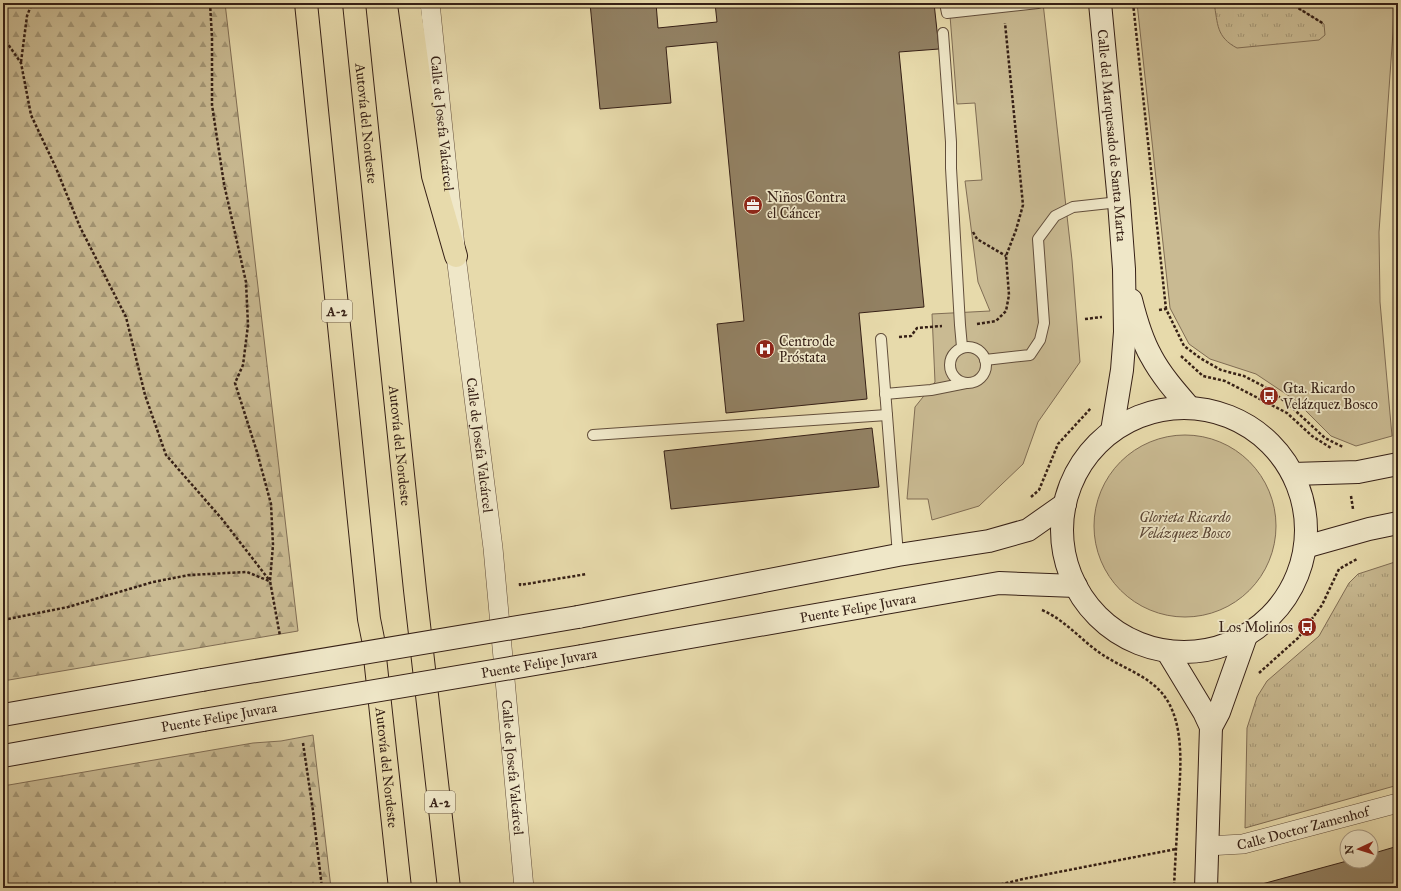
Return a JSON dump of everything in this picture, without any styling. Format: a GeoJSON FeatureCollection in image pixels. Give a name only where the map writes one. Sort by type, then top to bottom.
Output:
{"type":"FeatureCollection","features":[{"type":"Feature","properties":{"kind":"highway","name":"Autovía del Nordeste"},"geometry":{"type":"LineString","coordinates":[[306,3],[367,596],[400,888]]}},
{"type":"Feature","properties":{"kind":"highway","name":"Autovía del Nordeste"},"geometry":{"type":"LineString","coordinates":[[354,3],[415,590],[449,888]]}},
{"type":"Feature","properties":{"kind":"highway"},"geometry":{"type":"LineString","coordinates":[[409,3],[433,176],[456,256]]}},
{"type":"Feature","properties":{"kind":"main road","name":"Calle del Marquesado de Santa Marta"},"geometry":{"type":"LineString","coordinates":[[1100,3],[1124,269],[1130,313],[1112,431]]}},
{"type":"Feature","properties":{"kind":"main road","name":"Calle del Marquesado de Santa Marta"},"geometry":{"type":"LineString","coordinates":[[1130,313],[1150,356],[1170,386],[1190,408]]}},
{"type":"Feature","properties":{"kind":"main road"},"geometry":{"type":"LineString","coordinates":[[1190,408],[1211,411],[1232,418],[1250,427],[1270,444],[1293,474],[1302,497],[1306,522],[1305,547],[1298,573],[1291,590],[1281,606],[1268,619],[1246,636],[1221,647],[1194,652],[1167,651],[1139,643],[1114,629],[1092,610],[1076,586],[1066,560],[1062,532],[1066,504],[1077,472],[1093,449],[1112,431],[1136,418],[1160,410],[1190,408]]}},
{"type":"Feature","properties":{"kind":"main road"},"geometry":{"type":"LineString","coordinates":[[1293,474],[1358,472],[1398,464]]}},
{"type":"Feature","properties":{"kind":"main road"},"geometry":{"type":"LineString","coordinates":[[3,715],[578,617],[898,555],[989,541],[1028,530],[1066,504]]}},
{"type":"Feature","properties":{"kind":"main road"},"geometry":{"type":"LineString","coordinates":[[1305,547],[1369,529],[1398,523]]}},
{"type":"Feature","properties":{"kind":"main road","name":"Puente Felipe Juvara"},"geometry":{"type":"LineString","coordinates":[[3,756],[203,720],[582,656],[999,583],[1076,586]]}},
{"type":"Feature","properties":{"kind":"main road"},"geometry":{"type":"LineString","coordinates":[[1211,727],[1220,712],[1246,636]]}},
{"type":"Feature","properties":{"kind":"main road"},"geometry":{"type":"LineString","coordinates":[[1167,651],[1204,712],[1211,727],[1206,846],[1206,888]]}},
{"type":"Feature","properties":{"kind":"street","name":"Calle de Josefa Valcárcel"},"geometry":{"type":"LineString","coordinates":[[430,3],[456,256],[493,548],[524,888]]}},
{"type":"Feature","properties":{"kind":"street","name":"Calle Doctor Zamenhof"},"geometry":{"type":"LineString","coordinates":[[1206,846],[1243,844],[1398,803]]}},
{"type":"Feature","properties":{"kind":"lane"},"geometry":{"type":"LineString","coordinates":[[945,3],[947,13],[1038,3]]}},
{"type":"Feature","properties":{"kind":"lane"},"geometry":{"type":"LineString","coordinates":[[943,33],[951,142],[951,168],[962,347]]}},
{"type":"Feature","properties":{"kind":"lane"},"geometry":{"type":"LineString","coordinates":[[986,360],[1030,355],[1040,340],[1044,323],[1038,239],[1055,216],[1073,207],[1119,202]]}},
{"type":"Feature","properties":{"kind":"lane"},"geometry":{"type":"LineString","coordinates":[[880,339],[898,555]]}},
{"type":"Feature","properties":{"kind":"lane"},"geometry":{"type":"LineString","coordinates":[[885,394],[931,390],[972,383],[982,377],[986,372],[987,366],[983,354],[979,350],[968,346],[957,350],[950,360],[950,366],[954,377],[966,383]]}},
{"type":"Feature","properties":{"kind":"lane"},"geometry":{"type":"LineString","coordinates":[[593,435],[887,415]]}},
{"type":"Feature","properties":{"kind":"path"},"geometry":{"type":"LineString","coordinates":[[32,3],[27,16],[21,63],[31,115],[56,168],[80,227],[126,317],[144,396],[166,455],[222,519],[270,581]]}},
{"type":"Feature","properties":{"kind":"path"},"geometry":{"type":"LineString","coordinates":[[210,3],[212,38],[212,105],[224,184],[246,282],[248,325],[242,365],[235,383],[257,452],[271,504],[272,545],[270,581],[280,636]]}},
{"type":"Feature","properties":{"kind":"path"},"geometry":{"type":"LineString","coordinates":[[1133,3],[1166,309],[1184,346],[1200,358],[1221,370],[1244,376],[1267,388],[1287,402],[1324,438],[1348,449]]}},
{"type":"Feature","properties":{"kind":"path"},"geometry":{"type":"LineString","coordinates":[[1290,3],[1324,24]]}},
{"type":"Feature","properties":{"kind":"path"},"geometry":{"type":"LineString","coordinates":[[917,328],[983,324],[996,321],[1006,311],[1009,294],[1006,256],[1016,230],[1023,205],[1004,6]]}},
{"type":"Feature","properties":{"kind":"path"},"geometry":{"type":"LineString","coordinates":[[3,37],[21,63]]}},
{"type":"Feature","properties":{"kind":"path"},"geometry":{"type":"LineString","coordinates":[[1085,319],[1166,309]]}},
{"type":"Feature","properties":{"kind":"path"},"geometry":{"type":"LineString","coordinates":[[3,620],[68,607],[153,582],[189,575],[247,572],[270,581]]}},
{"type":"Feature","properties":{"kind":"path"},"geometry":{"type":"LineString","coordinates":[[535,582],[587,574]]}},
{"type":"Feature","properties":{"kind":"path"},"geometry":{"type":"LineString","coordinates":[[1042,609],[1054,615],[1100,653],[1148,681],[1161,692],[1169,704],[1178,727],[1181,751],[1174,888]]}},
{"type":"Feature","properties":{"kind":"path"},"geometry":{"type":"LineString","coordinates":[[303,743],[322,888]]}},
{"type":"Feature","properties":{"kind":"path"},"geometry":{"type":"LineString","coordinates":[[986,888],[1023,879],[1176,849]]}},
{"type":"Feature","properties":{"kind":"green space"},"geometry":{"type":"Polygon","coordinates":[[[3,3],[225,3],[298,631],[3,681],[3,3]]]}},
{"type":"Feature","properties":{"kind":"green space"},"geometry":{"type":"Polygon","coordinates":[[[949,3],[1043,3],[1072,260],[1080,362],[1038,422],[1023,464],[979,506],[932,520],[928,499],[907,499],[915,407],[935,382],[932,314],[990,311],[978,282],[965,181],[982,180],[975,103],[957,104],[949,3]]]}},
{"type":"Feature","properties":{"kind":"green space"},"geometry":{"type":"Polygon","coordinates":[[[1137,3],[1394,3],[1379,232],[1380,302],[1392,436],[1356,446],[1331,436],[1295,400],[1256,374],[1210,359],[1189,344],[1170,308],[1137,3]]]}},
{"type":"Feature","properties":{"kind":"green space"},"geometry":{"type":"Polygon","coordinates":[[[1214,3],[1290,3],[1324,24],[1325,35],[1319,40],[1237,48],[1225,39],[1219,29],[1214,3]]]}},
{"type":"Feature","properties":{"kind":"green space","name":"Glorieta Ricardo Velázquez Bosco"},"geometry":{"type":"Polygon","coordinates":[[[1194,435],[1203,436],[1220,442],[1236,450],[1250,461],[1261,475],[1269,491],[1275,508],[1275,544],[1269,561],[1261,577],[1250,591],[1236,602],[1203,616],[1176,617],[1167,616],[1150,610],[1134,602],[1114,584],[1101,561],[1095,544],[1094,517],[1095,508],[1101,491],[1109,475],[1127,455],[1150,442],[1167,436],[1194,435]]]}},
{"type":"Feature","properties":{"kind":"green space"},"geometry":{"type":"Polygon","coordinates":[[[1398,561],[1398,785],[1245,828],[1247,728],[1257,697],[1267,681],[1319,636],[1349,583],[1358,574],[1398,561]]]}},
{"type":"Feature","properties":{"kind":"green space"},"geometry":{"type":"Polygon","coordinates":[[[313,735],[331,888],[3,888],[3,786],[253,743],[281,741],[313,735]]]}},
{"type":"Feature","properties":{"kind":"building"},"geometry":{"type":"Polygon","coordinates":[[[590,3],[656,3],[658,28],[717,22],[715,3],[934,3],[939,49],[899,52],[924,307],[859,313],[867,399],[726,413],[717,324],[744,321],[717,42],[666,47],[671,103],[600,109],[590,3]]]}},
{"type":"Feature","properties":{"kind":"building"},"geometry":{"type":"Polygon","coordinates":[[[872,428],[879,487],[671,509],[664,451],[872,428]]]}},
{"type":"Feature","properties":{"kind":"building"},"geometry":{"type":"Polygon","coordinates":[[[1398,846],[1398,888],[1262,888],[1262,884],[1339,863],[1339,869],[1379,869],[1379,852],[1398,846]]]}},
{"type":"Feature","properties":{"kind":"place","name":"Niños Contra el Cáncer"},"geometry":{"type":"Point","coordinates":[753,205]}},
{"type":"Feature","properties":{"kind":"place","name":"Centro de Próstata"},"geometry":{"type":"Point","coordinates":[765,349]}},
{"type":"Feature","properties":{"kind":"place","name":"Gta. Ricardo Velázquez Bosco"},"geometry":{"type":"Point","coordinates":[1269,396]}},
{"type":"Feature","properties":{"kind":"place","name":"Los Molinos"},"geometry":{"type":"Point","coordinates":[1307,627]}}]}
